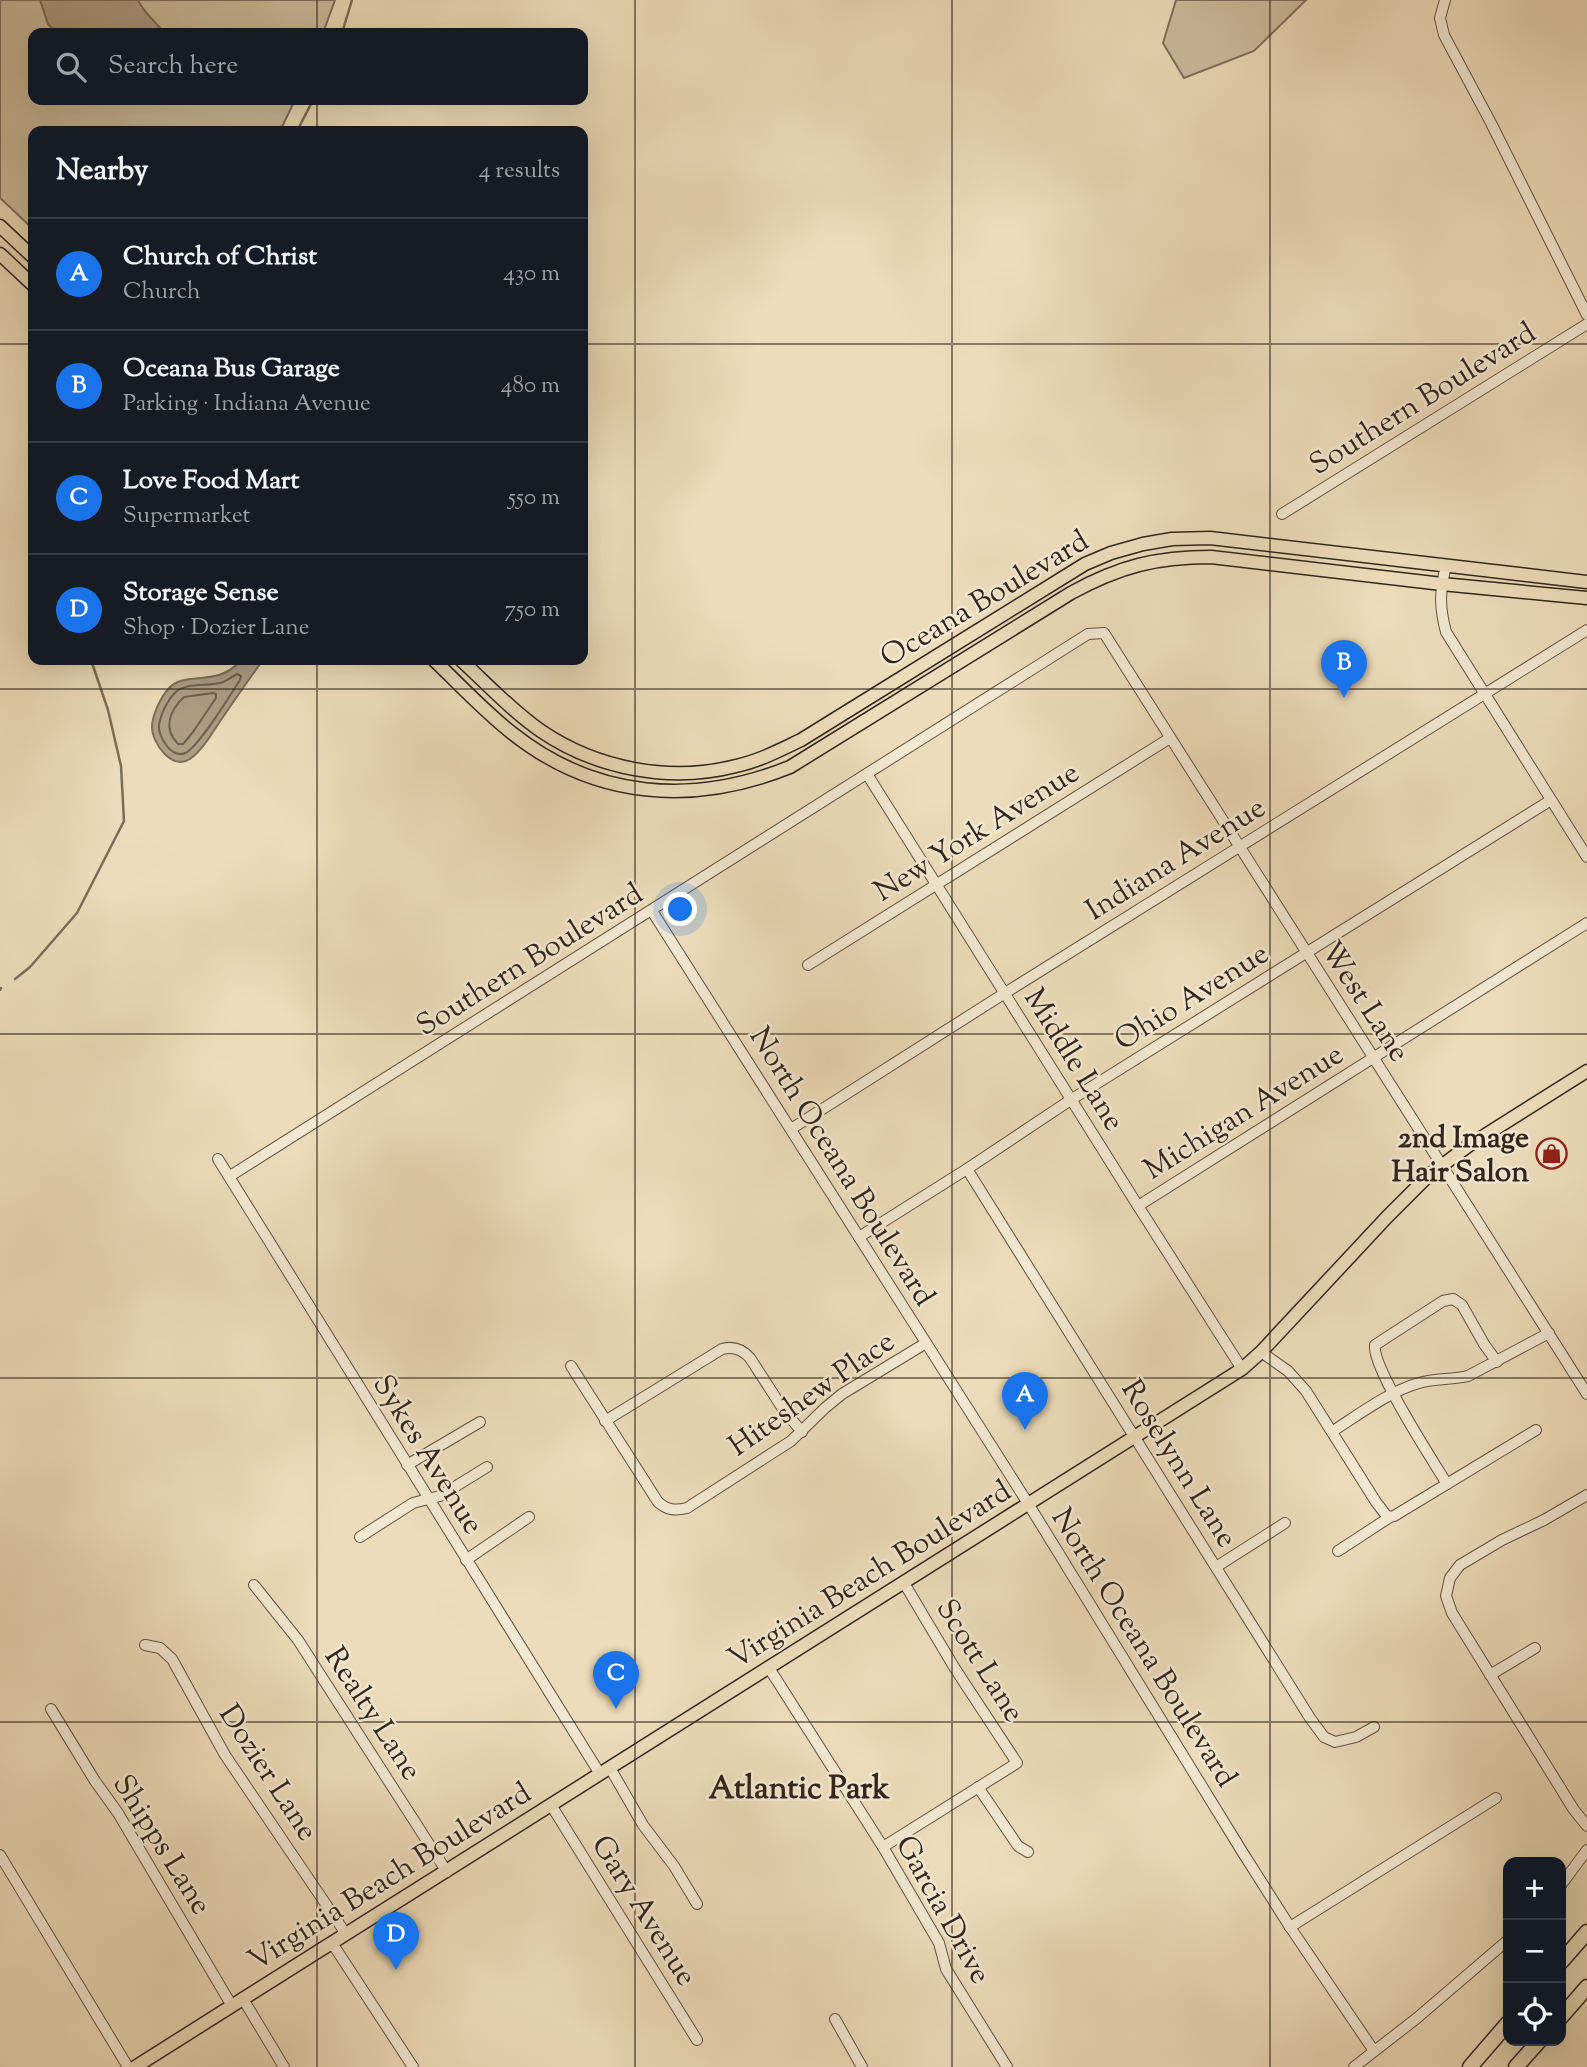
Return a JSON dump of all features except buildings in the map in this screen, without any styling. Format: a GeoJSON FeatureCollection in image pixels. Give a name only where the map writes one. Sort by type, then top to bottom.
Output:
{"type":"FeatureCollection","features":[{"type":"Feature","properties":{"kind":"highway"},"geometry":{"type":"LineString","coordinates":[[1566,1956],[1587,1932]]}},
{"type":"Feature","properties":{"kind":"highway"},"geometry":{"type":"LineString","coordinates":[[1566,2011],[1587,1987]]}},
{"type":"Feature","properties":{"kind":"highway"},"geometry":{"type":"LineString","coordinates":[[1470,2067],[1503,2030]]}},
{"type":"Feature","properties":{"kind":"highway"},"geometry":{"type":"LineString","coordinates":[[1516,2067],[1535,2046]]}},
{"type":"Feature","properties":{"kind":"main road"},"geometry":{"type":"LineString","coordinates":[[0,226],[28,252]]}},
{"type":"Feature","properties":{"kind":"main road"},"geometry":{"type":"LineString","coordinates":[[0,254],[28,280]]}},
{"type":"Feature","properties":{"kind":"main road","name":"Oceana Boulevard"},"geometry":{"type":"LineString","coordinates":[[466,665],[522,717],[579,752],[628,768],[654,772],[705,772],[737,766],[801,740],[1062,577],[1111,553],[1143,544],[1172,539],[1210,538],[1587,582]]}},
{"type":"Feature","properties":{"kind":"main road","name":"Oceana Boulevard"},"geometry":{"type":"LineString","coordinates":[[438,665],[510,732],[545,756],[585,775],[624,786],[657,791],[711,790],[790,767],[1071,593],[1094,580],[1144,563],[1179,557],[1211,557],[1587,598]]}},
{"type":"Feature","properties":{"kind":"main road"},"geometry":{"type":"LineString","coordinates":[[624,786],[628,768]]}},
{"type":"Feature","properties":{"kind":"main road","name":"Virginia Beach Boulevard"},"geometry":{"type":"LineString","coordinates":[[135,2067],[1242,1369],[1387,1217],[1443,1164],[1587,1071]]}},
{"type":"Feature","properties":{"kind":"street"},"geometry":{"type":"LineString","coordinates":[[1444,3],[1441,25],[1444,35],[1584,310]]}},
{"type":"Feature","properties":{"kind":"street","name":"Southern Boulevard"},"geometry":{"type":"LineString","coordinates":[[1282,514],[1587,324]]}},
{"type":"Feature","properties":{"kind":"street"},"geometry":{"type":"LineString","coordinates":[[1446,565],[1440,610],[1446,632],[1587,857]]}},
{"type":"Feature","properties":{"kind":"street","name":"Indiana Avenue"},"geometry":{"type":"LineString","coordinates":[[791,1129],[1239,846],[1587,631]]}},
{"type":"Feature","properties":{"kind":"street","name":"Southern Boulevard"},"geometry":{"type":"LineString","coordinates":[[230,1176],[1088,634],[1104,634]]}},
{"type":"Feature","properties":{"kind":"street","name":"West Lane"},"geometry":{"type":"LineString","coordinates":[[1104,634],[1587,1394]]}},
{"type":"Feature","properties":{"kind":"street","name":"New York Avenue"},"geometry":{"type":"LineString","coordinates":[[808,965],[1171,738]]}},
{"type":"Feature","properties":{"kind":"street","name":"Middle Lane"},"geometry":{"type":"LineString","coordinates":[[867,774],[1242,1369]]}},
{"type":"Feature","properties":{"kind":"street","name":"Ohio Avenue"},"geometry":{"type":"LineString","coordinates":[[859,1237],[1072,1099],[1551,800]]}},
{"type":"Feature","properties":{"kind":"street","name":"North Oceana Boulevard"},"geometry":{"type":"LineString","coordinates":[[652,911],[1029,1505],[1290,1927],[1374,2051]]}},
{"type":"Feature","properties":{"kind":"street","name":"Michigan Avenue"},"geometry":{"type":"LineString","coordinates":[[1138,1206],[1587,923]]}},
{"type":"Feature","properties":{"kind":"street","name":"Sykes Avenue"},"geometry":{"type":"LineString","coordinates":[[218,1159],[466,1560],[605,1771],[674,1866],[697,1904]]}},
{"type":"Feature","properties":{"kind":"street","name":"Roselynn Lane"},"geometry":{"type":"LineString","coordinates":[[967,1169],[1310,1718],[1324,1737],[1335,1742],[1342,1742],[1374,1727]]}},
{"type":"Feature","properties":{"kind":"street"},"geometry":{"type":"LineString","coordinates":[[1447,1484],[1393,1395],[1374,1354],[1375,1345],[1447,1299],[1453,1299],[1462,1305],[1497,1362]]}},
{"type":"Feature","properties":{"kind":"street"},"geometry":{"type":"LineString","coordinates":[[1333,1431],[1416,1383],[1468,1376],[1549,1334]]}},
{"type":"Feature","properties":{"kind":"street","name":"Hiteshew Place"},"geometry":{"type":"LineString","coordinates":[[605,1421],[658,1502],[664,1507],[678,1510],[786,1445],[842,1394],[926,1343]]}},
{"type":"Feature","properties":{"kind":"street"},"geometry":{"type":"LineString","coordinates":[[571,1366],[605,1421],[722,1349],[733,1348],[745,1352],[750,1358],[783,1409],[802,1432]]}},
{"type":"Feature","properties":{"kind":"street"},"geometry":{"type":"LineString","coordinates":[[1261,1352],[1296,1378],[1333,1431],[1376,1502],[1390,1517]]}},
{"type":"Feature","properties":{"kind":"street"},"geometry":{"type":"LineString","coordinates":[[407,1465],[480,1422]]}},
{"type":"Feature","properties":{"kind":"street"},"geometry":{"type":"LineString","coordinates":[[1338,1551],[1536,1430]]}},
{"type":"Feature","properties":{"kind":"street"},"geometry":{"type":"LineString","coordinates":[[359,1536],[413,1503],[449,1492],[488,1467]]}},
{"type":"Feature","properties":{"kind":"street"},"geometry":{"type":"LineString","coordinates":[[1587,1495],[1544,1520],[1502,1539],[1460,1565],[1450,1578],[1446,1596],[1448,1604],[1490,1675],[1574,1810],[1587,1826]]}},
{"type":"Feature","properties":{"kind":"street"},"geometry":{"type":"LineString","coordinates":[[466,1560],[529,1517]]}},
{"type":"Feature","properties":{"kind":"street"},"geometry":{"type":"LineString","coordinates":[[1216,1567],[1285,1523]]}},
{"type":"Feature","properties":{"kind":"street","name":"Scott Lane"},"geometry":{"type":"LineString","coordinates":[[904,1583],[954,1667],[1017,1763],[978,1787]]}},
{"type":"Feature","properties":{"kind":"street","name":"Realty Lane"},"geometry":{"type":"LineString","coordinates":[[254,1585],[298,1640],[447,1871]]}},
{"type":"Feature","properties":{"kind":"street","name":"Dozier Lane"},"geometry":{"type":"LineString","coordinates":[[145,1645],[160,1648],[172,1659],[225,1755],[346,1934]]}},
{"type":"Feature","properties":{"kind":"street"},"geometry":{"type":"LineString","coordinates":[[1490,1675],[1535,1648]]}},
{"type":"Feature","properties":{"kind":"street","name":"Garcia Drive"},"geometry":{"type":"LineString","coordinates":[[769,1668],[883,1847],[939,1943],[946,1969],[1007,2067]]}},
{"type":"Feature","properties":{"kind":"street","name":"Shipps Lane"},"geometry":{"type":"LineString","coordinates":[[51,1709],[238,2002],[284,2067]]}},
{"type":"Feature","properties":{"kind":"street"},"geometry":{"type":"LineString","coordinates":[[883,1847],[978,1787],[1018,1846],[1028,1852]]}},
{"type":"Feature","properties":{"kind":"street"},"geometry":{"type":"LineString","coordinates":[[1290,1927],[1496,1798]]}},
{"type":"Feature","properties":{"kind":"street","name":"Gary Avenue"},"geometry":{"type":"LineString","coordinates":[[551,1805],[697,2040]]}},
{"type":"Feature","properties":{"kind":"street"},"geometry":{"type":"LineString","coordinates":[[1566,1878],[1587,1850]]}},
{"type":"Feature","properties":{"kind":"street"},"geometry":{"type":"LineString","coordinates":[[0,1855],[128,2067]]}},
{"type":"Feature","properties":{"kind":"street"},"geometry":{"type":"LineString","coordinates":[[332,1943],[413,2067]]}},
{"type":"Feature","properties":{"kind":"street"},"geometry":{"type":"LineString","coordinates":[[1354,2067],[1417,2018],[1503,1944]]}},
{"type":"Feature","properties":{"kind":"street"},"geometry":{"type":"LineString","coordinates":[[835,2019],[862,2067]]}},
{"type":"Feature","properties":{"kind":"shaded area"},"geometry":{"type":"Polygon","coordinates":[[[0,0],[335,0],[325,28],[28,28],[28,105],[293,105],[282,126],[28,126],[28,224],[0,198],[0,0]]]}},
{"type":"Feature","properties":{"kind":"shaded area"},"geometry":{"type":"Polygon","coordinates":[[[1176,0],[1306,0],[1254,51],[1184,78],[1163,43],[1176,0]]]}},
{"type":"Feature","properties":{"kind":"water"},"geometry":{"type":"Polygon","coordinates":[[[40,0],[138,0],[160,28],[52,28],[40,0]]]}},
{"type":"Feature","properties":{"kind":"water"},"geometry":{"type":"Polygon","coordinates":[[[236,665],[260,665],[200,750],[183,762],[164,754],[155,740],[152,722],[160,701],[169,688],[184,680],[222,674],[236,665]]]}},
{"type":"Feature","properties":{"kind":"waterway"},"geometry":{"type":"LineString","coordinates":[[344,28],[352,0]]}},
{"type":"Feature","properties":{"kind":"waterway"},"geometry":{"type":"LineString","coordinates":[[300,126],[310,105]]}},
{"type":"Feature","properties":{"kind":"waterway"},"geometry":{"type":"LineString","coordinates":[[15,979],[30,967],[77,913],[124,821],[121,766],[108,710],[93,665]]}},
{"type":"Feature","properties":{"kind":"place","name":"Oceana Bus Garage"},"geometry":{"type":"Point","coordinates":[1344,698]}},
{"type":"Feature","properties":{"kind":"place","name":"2nd Image Hair Salon"},"geometry":{"type":"Point","coordinates":[1552,1154]}},
{"type":"Feature","properties":{"kind":"place","name":"Church of Christ"},"geometry":{"type":"Point","coordinates":[1025,1430]}},
{"type":"Feature","properties":{"kind":"place","name":"Love Food Mart"},"geometry":{"type":"Point","coordinates":[616,1709]}},
{"type":"Feature","properties":{"kind":"place","name":"Storage Sense"},"geometry":{"type":"Point","coordinates":[396,1970]}},
{"type":"Feature","properties":{"kind":"district","name":"Atlantic Park"},"geometry":{"type":"Point","coordinates":[799,1787]}}]}
